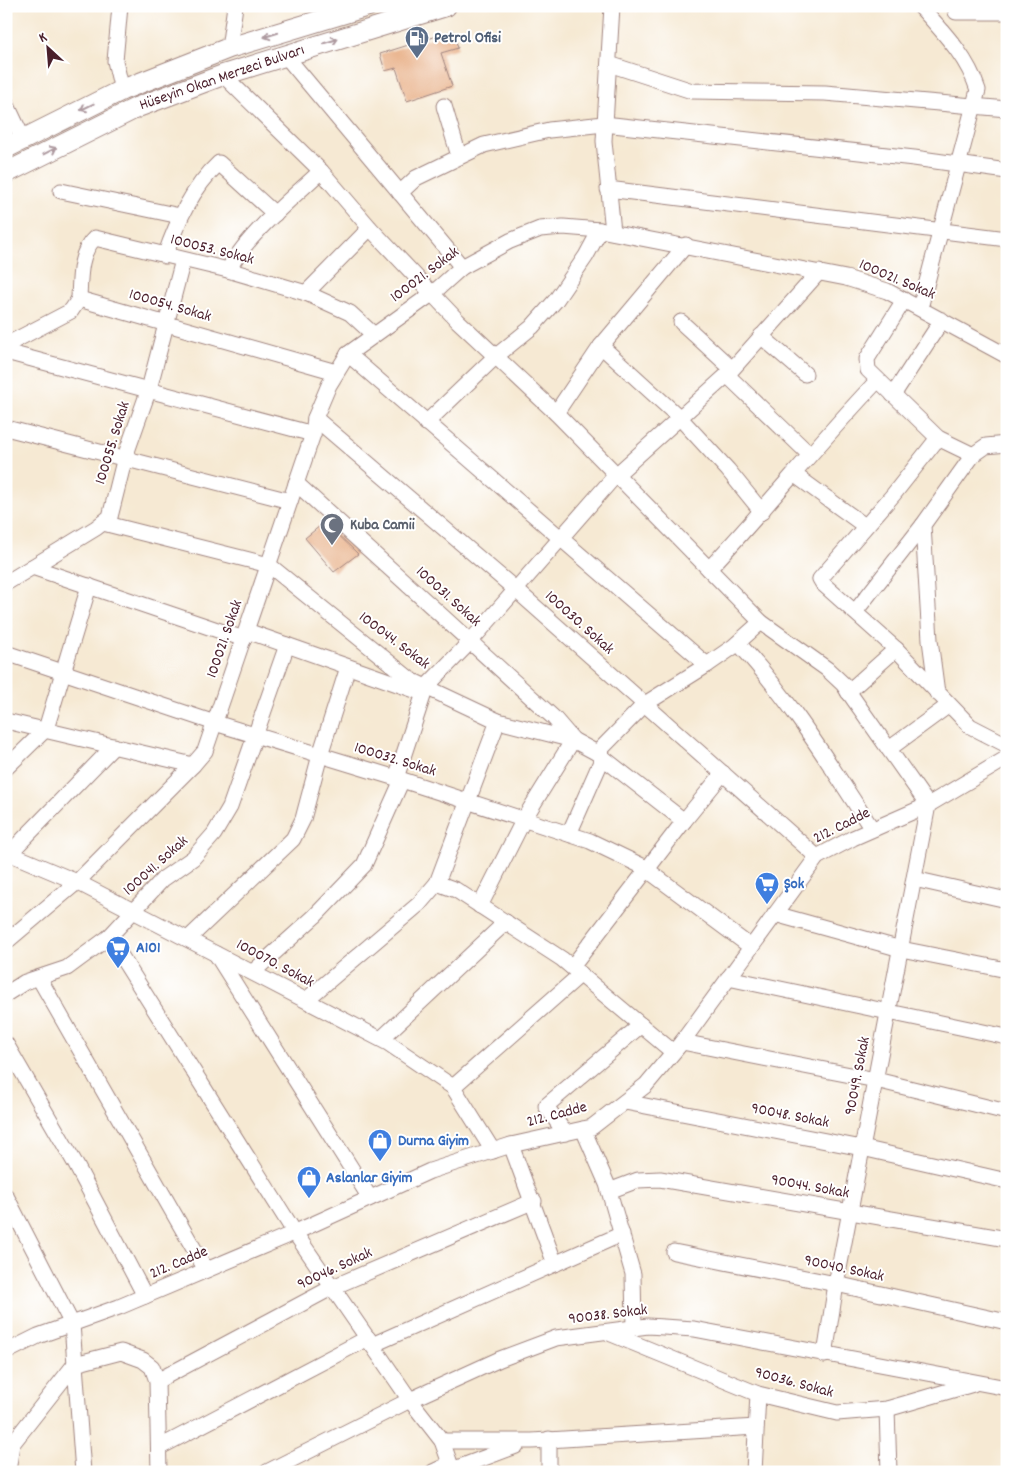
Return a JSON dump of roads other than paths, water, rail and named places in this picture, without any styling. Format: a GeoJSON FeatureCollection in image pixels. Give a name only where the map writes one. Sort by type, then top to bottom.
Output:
{"type":"FeatureCollection","features":[{"type":"Feature","properties":{"kind":"main road","name":"Hüseyin Okan Merzeci Bulvarı"},"geometry":{"type":"LineString","coordinates":[[15,143],[122,90],[230,48],[368,6]]}},
{"type":"Feature","properties":{"kind":"main road","name":"Hüseyin Okan Merzeci Bulvarı"},"geometry":{"type":"LineString","coordinates":[[6,173],[138,107],[223,75],[446,6]]}},
{"type":"Feature","properties":{"kind":"street"},"geometry":{"type":"LineString","coordinates":[[120,6],[114,61],[122,90]]}},
{"type":"Feature","properties":{"kind":"street"},"geometry":{"type":"LineString","coordinates":[[230,48],[235,6]]}},
{"type":"Feature","properties":{"kind":"street"},"geometry":{"type":"LineString","coordinates":[[426,423],[495,356],[532,327],[556,300],[586,256],[607,231],[608,188],[604,124],[610,64],[612,6]]}},
{"type":"Feature","properties":{"kind":"street"},"geometry":{"type":"LineString","coordinates":[[920,6],[952,41],[973,74],[978,90],[972,106],[942,231],[920,308]]}},
{"type":"Feature","properties":{"kind":"street"},"geometry":{"type":"LineString","coordinates":[[954,6],[956,12],[1007,12]]}},
{"type":"Feature","properties":{"kind":"street"},"geometry":{"type":"LineString","coordinates":[[285,56],[462,267]]}},
{"type":"Feature","properties":{"kind":"street"},"geometry":{"type":"LineString","coordinates":[[610,64],[692,91],[825,93],[1007,109]]}},
{"type":"Feature","properties":{"kind":"street"},"geometry":{"type":"LineString","coordinates":[[223,75],[320,171],[370,228],[433,293],[495,356],[556,413],[615,476],[761,622],[827,669],[848,692],[928,805]]}},
{"type":"Feature","properties":{"kind":"street"},"geometry":{"type":"LineString","coordinates":[[6,103],[15,143]]}},
{"type":"Feature","properties":{"kind":"street"},"geometry":{"type":"LineString","coordinates":[[444,106],[458,156]]}},
{"type":"Feature","properties":{"kind":"street"},"geometry":{"type":"LineString","coordinates":[[400,193],[416,178],[484,145],[540,132],[604,124],[1007,171]]}},
{"type":"Feature","properties":{"kind":"street"},"geometry":{"type":"LineString","coordinates":[[165,256],[180,216],[208,173],[218,163],[275,214]]}},
{"type":"Feature","properties":{"kind":"street"},"geometry":{"type":"LineString","coordinates":[[228,270],[234,260],[275,214],[320,171]]}},
{"type":"Feature","properties":{"kind":"street"},"geometry":{"type":"LineString","coordinates":[[608,188],[1007,239]]}},
{"type":"Feature","properties":{"kind":"street"},"geometry":{"type":"LineString","coordinates":[[61,192],[180,216]]}},
{"type":"Feature","properties":{"kind":"street","name":"100021. Sokak"},"geometry":{"type":"LineString","coordinates":[[6,942],[77,882],[205,751],[313,434],[315,418],[336,372],[348,354],[433,293],[462,267],[510,241],[540,230],[562,227],[607,231],[686,245],[846,278],[887,291],[1007,356]]}},
{"type":"Feature","properties":{"kind":"street"},"geometry":{"type":"LineString","coordinates":[[306,293],[370,228]]}},
{"type":"Feature","properties":{"kind":"street","name":"100053. Sokak"},"geometry":{"type":"LineString","coordinates":[[79,299],[81,270],[87,245],[95,238],[228,270],[306,293],[350,313],[374,335]]}},
{"type":"Feature","properties":{"kind":"street"},"geometry":{"type":"LineString","coordinates":[[556,413],[601,346],[686,245]]}},
{"type":"Feature","properties":{"kind":"street","name":"100055. Sokak"},"geometry":{"type":"LineString","coordinates":[[103,523],[110,517],[125,457],[149,389],[183,260]]}},
{"type":"Feature","properties":{"kind":"street"},"geometry":{"type":"LineString","coordinates":[[253,972],[315,916],[364,865],[399,779],[425,690],[470,642],[615,476],[729,372],[818,272]]}},
{"type":"Feature","properties":{"kind":"street"},"geometry":{"type":"LineString","coordinates":[[6,345],[71,312],[79,299]]}},
{"type":"Feature","properties":{"kind":"street","name":"100054. Sokak"},"geometry":{"type":"LineString","coordinates":[[79,299],[166,322],[336,372]]}},
{"type":"Feature","properties":{"kind":"street"},"geometry":{"type":"LineString","coordinates":[[904,300],[868,359],[868,370],[877,381],[938,438],[974,455]]}},
{"type":"Feature","properties":{"kind":"street"},"geometry":{"type":"LineString","coordinates":[[893,395],[942,320]]}},
{"type":"Feature","properties":{"kind":"street"},"geometry":{"type":"LineString","coordinates":[[681,322],[809,454]]}},
{"type":"Feature","properties":{"kind":"street"},"geometry":{"type":"LineString","coordinates":[[761,336],[805,374]]}},
{"type":"Feature","properties":{"kind":"street"},"geometry":{"type":"LineString","coordinates":[[601,346],[680,418],[728,470],[762,512]]}},
{"type":"Feature","properties":{"kind":"street"},"geometry":{"type":"LineString","coordinates":[[6,352],[313,434]]}},
{"type":"Feature","properties":{"kind":"street"},"geometry":{"type":"LineString","coordinates":[[348,354],[426,423],[561,537],[707,666]]}},
{"type":"Feature","properties":{"kind":"street"},"geometry":{"type":"LineString","coordinates":[[708,569],[762,512],[795,475],[809,454],[877,381]]}},
{"type":"Feature","properties":{"kind":"street","name":"100030. Sokak"},"geometry":{"type":"LineString","coordinates":[[315,418],[515,589],[817,857]]}},
{"type":"Feature","properties":{"kind":"street"},"geometry":{"type":"LineString","coordinates":[[6,428],[125,457],[290,501]]}},
{"type":"Feature","properties":{"kind":"street"},"geometry":{"type":"LineString","coordinates":[[938,438],[893,495],[820,579],[823,584],[896,650],[970,726],[1007,745]]}},
{"type":"Feature","properties":{"kind":"street"},"geometry":{"type":"LineString","coordinates":[[855,612],[923,525],[974,455],[986,446],[1007,444]]}},
{"type":"Feature","properties":{"kind":"street"},"geometry":{"type":"LineString","coordinates":[[795,475],[865,526]]}},
{"type":"Feature","properties":{"kind":"street","name":"100031. Sokak"},"geometry":{"type":"LineString","coordinates":[[296,483],[554,718],[573,740]]}},
{"type":"Feature","properties":{"kind":"street"},"geometry":{"type":"LineString","coordinates":[[7,582],[103,523]]}},
{"type":"Feature","properties":{"kind":"street","name":"100044. Sokak"},"geometry":{"type":"LineString","coordinates":[[103,523],[269,565],[425,690],[498,721],[573,740],[600,755],[684,821]]}},
{"type":"Feature","properties":{"kind":"street"},"geometry":{"type":"LineString","coordinates":[[923,525],[930,640],[938,693]]}},
{"type":"Feature","properties":{"kind":"street"},"geometry":{"type":"LineString","coordinates":[[32,567],[245,635],[287,645],[348,667],[425,690]]}},
{"type":"Feature","properties":{"kind":"street"},"geometry":{"type":"LineString","coordinates":[[6,768],[46,730],[62,671],[89,586]]}},
{"type":"Feature","properties":{"kind":"street"},"geometry":{"type":"LineString","coordinates":[[569,834],[600,755],[645,704],[707,666],[738,643],[761,622]]}},
{"type":"Feature","properties":{"kind":"street"},"geometry":{"type":"LineString","coordinates":[[738,643],[759,665],[798,718],[872,829]]}},
{"type":"Feature","properties":{"kind":"street","name":"100041. Sokak"},"geometry":{"type":"LineString","coordinates":[[6,994],[32,980],[66,968],[109,937],[132,910],[163,879],[192,858],[214,834],[230,808],[287,645]]}},
{"type":"Feature","properties":{"kind":"street"},"geometry":{"type":"LineString","coordinates":[[848,692],[896,650]]}},
{"type":"Feature","properties":{"kind":"street","name":"100032. Sokak"},"geometry":{"type":"LineString","coordinates":[[6,653],[215,723],[399,779],[590,841],[647,869],[751,947]]}},
{"type":"Feature","properties":{"kind":"street"},"geometry":{"type":"LineString","coordinates":[[188,938],[293,839],[303,819],[320,755],[348,667]]}},
{"type":"Feature","properties":{"kind":"street"},"geometry":{"type":"LineString","coordinates":[[889,749],[949,705]]}},
{"type":"Feature","properties":{"kind":"street"},"geometry":{"type":"LineString","coordinates":[[6,721],[193,765]]}},
{"type":"Feature","properties":{"kind":"street"},"geometry":{"type":"LineString","coordinates":[[306,1000],[418,904],[437,884],[498,721]]}},
{"type":"Feature","properties":{"kind":"street"},"geometry":{"type":"LineString","coordinates":[[480,906],[524,819],[573,740]]}},
{"type":"Feature","properties":{"kind":"street"},"geometry":{"type":"LineString","coordinates":[[8,854],[114,746]]}},
{"type":"Feature","properties":{"kind":"street","name":"212. Cadde"},"geometry":{"type":"LineString","coordinates":[[6,1352],[38,1336],[145,1296],[295,1233],[430,1171],[511,1145],[592,1127],[646,1086],[678,1047],[817,857],[872,829],[928,805],[1007,758]]}},
{"type":"Feature","properties":{"kind":"street"},"geometry":{"type":"LineString","coordinates":[[453,1087],[577,971],[647,869],[723,773]]}},
{"type":"Feature","properties":{"kind":"street","name":"90049. Sokak"},"geometry":{"type":"LineString","coordinates":[[825,1355],[836,1284],[928,805]]}},
{"type":"Feature","properties":{"kind":"street","name":"100070. Sokak"},"geometry":{"type":"LineString","coordinates":[[8,854],[77,882],[381,1039],[453,1087],[493,1151]]}},
{"type":"Feature","properties":{"kind":"street"},"geometry":{"type":"LineString","coordinates":[[914,879],[1007,900]]}},
{"type":"Feature","properties":{"kind":"street"},"geometry":{"type":"LineString","coordinates":[[437,884],[456,890],[506,922],[577,971],[642,1025],[678,1047],[876,1080],[1007,1112]]}},
{"type":"Feature","properties":{"kind":"street"},"geometry":{"type":"LineString","coordinates":[[775,914],[901,949],[1007,970]]}},
{"type":"Feature","properties":{"kind":"street"},"geometry":{"type":"LineString","coordinates":[[381,1039],[506,922]]}},
{"type":"Feature","properties":{"kind":"street"},"geometry":{"type":"LineString","coordinates":[[109,937],[295,1233],[410,1400],[442,1441],[452,1469]]}},
{"type":"Feature","properties":{"kind":"street"},"geometry":{"type":"LineString","coordinates":[[215,953],[370,1198]]}},
{"type":"Feature","properties":{"kind":"street"},"geometry":{"type":"LineString","coordinates":[[6,978],[32,980],[206,1270]]}},
{"type":"Feature","properties":{"kind":"street"},"geometry":{"type":"LineString","coordinates":[[728,978],[1007,1037]]}},
{"type":"Feature","properties":{"kind":"street"},"geometry":{"type":"LineString","coordinates":[[565,1133],[546,1106],[642,1025]]}},
{"type":"Feature","properties":{"kind":"street"},"geometry":{"type":"LineString","coordinates":[[6,1044],[75,1163],[145,1296]]}},
{"type":"Feature","properties":{"kind":"street","name":"90048. Sokak"},"geometry":{"type":"LineString","coordinates":[[625,1102],[862,1148],[1007,1181]]}},
{"type":"Feature","properties":{"kind":"street"},"geometry":{"type":"LineString","coordinates":[[583,1129],[609,1192],[633,1274],[634,1328]]}},
{"type":"Feature","properties":{"kind":"street"},"geometry":{"type":"LineString","coordinates":[[511,1145],[534,1202],[555,1264]]}},
{"type":"Feature","properties":{"kind":"street","name":"90044. Sokak"},"geometry":{"type":"LineString","coordinates":[[609,1192],[638,1180],[660,1179],[1007,1238]]}},
{"type":"Feature","properties":{"kind":"street"},"geometry":{"type":"LineString","coordinates":[[6,1196],[72,1324],[83,1472]]}},
{"type":"Feature","properties":{"kind":"street","name":"90046. Sokak"},"geometry":{"type":"LineString","coordinates":[[157,1381],[333,1287],[534,1202]]}},
{"type":"Feature","properties":{"kind":"street"},"geometry":{"type":"LineString","coordinates":[[160,1447],[370,1342],[622,1234]]}},
{"type":"Feature","properties":{"kind":"street","name":"90040. Sokak"},"geometry":{"type":"LineString","coordinates":[[674,1252],[836,1284],[1007,1322]]}},
{"type":"Feature","properties":{"kind":"street","name":"90038. Sokak"},"geometry":{"type":"LineString","coordinates":[[267,1472],[410,1400],[500,1359],[556,1338],[607,1333],[648,1326],[694,1329],[1007,1388]]}},
{"type":"Feature","properties":{"kind":"street","name":"90036. Sokak"},"geometry":{"type":"LineString","coordinates":[[607,1333],[758,1394],[837,1413],[887,1409],[978,1383]]}},
{"type":"Feature","properties":{"kind":"street"},"geometry":{"type":"LineString","coordinates":[[8,1472],[12,1444],[75,1364],[121,1352],[143,1360],[152,1368],[157,1381],[160,1447],[159,1472]]}},
{"type":"Feature","properties":{"kind":"street"},"geometry":{"type":"LineString","coordinates":[[754,1472],[758,1394]]}},
{"type":"Feature","properties":{"kind":"street"},"geometry":{"type":"LineString","coordinates":[[887,1409],[889,1472]]}},
{"type":"Feature","properties":{"kind":"street"},"geometry":{"type":"LineString","coordinates":[[442,1441],[532,1441],[756,1427]]}},
{"type":"Feature","properties":{"kind":"street"},"geometry":{"type":"LineString","coordinates":[[549,1439],[549,1472]]}},
{"type":"Feature","properties":{"kind":"street"},"geometry":{"type":"LineString","coordinates":[[433,1472],[452,1469],[493,1453],[532,1441]]}},
{"type":"Feature","properties":{"kind":"place","name":"Petrol Ofisi"},"geometry":{"type":"Point","coordinates":[417,59]}},
{"type":"Feature","properties":{"kind":"place","name":"Kuba Camii"},"geometry":{"type":"Point","coordinates":[332,546]}},
{"type":"Feature","properties":{"kind":"place","name":"Şok"},"geometry":{"type":"Point","coordinates":[767,905]}},
{"type":"Feature","properties":{"kind":"place","name":"A101"},"geometry":{"type":"Point","coordinates":[118,969]}},
{"type":"Feature","properties":{"kind":"place","name":"Durna Giyim"},"geometry":{"type":"Point","coordinates":[380,1162]}},
{"type":"Feature","properties":{"kind":"place","name":"Aslanlar Giyim"},"geometry":{"type":"Point","coordinates":[309,1199]}}]}
